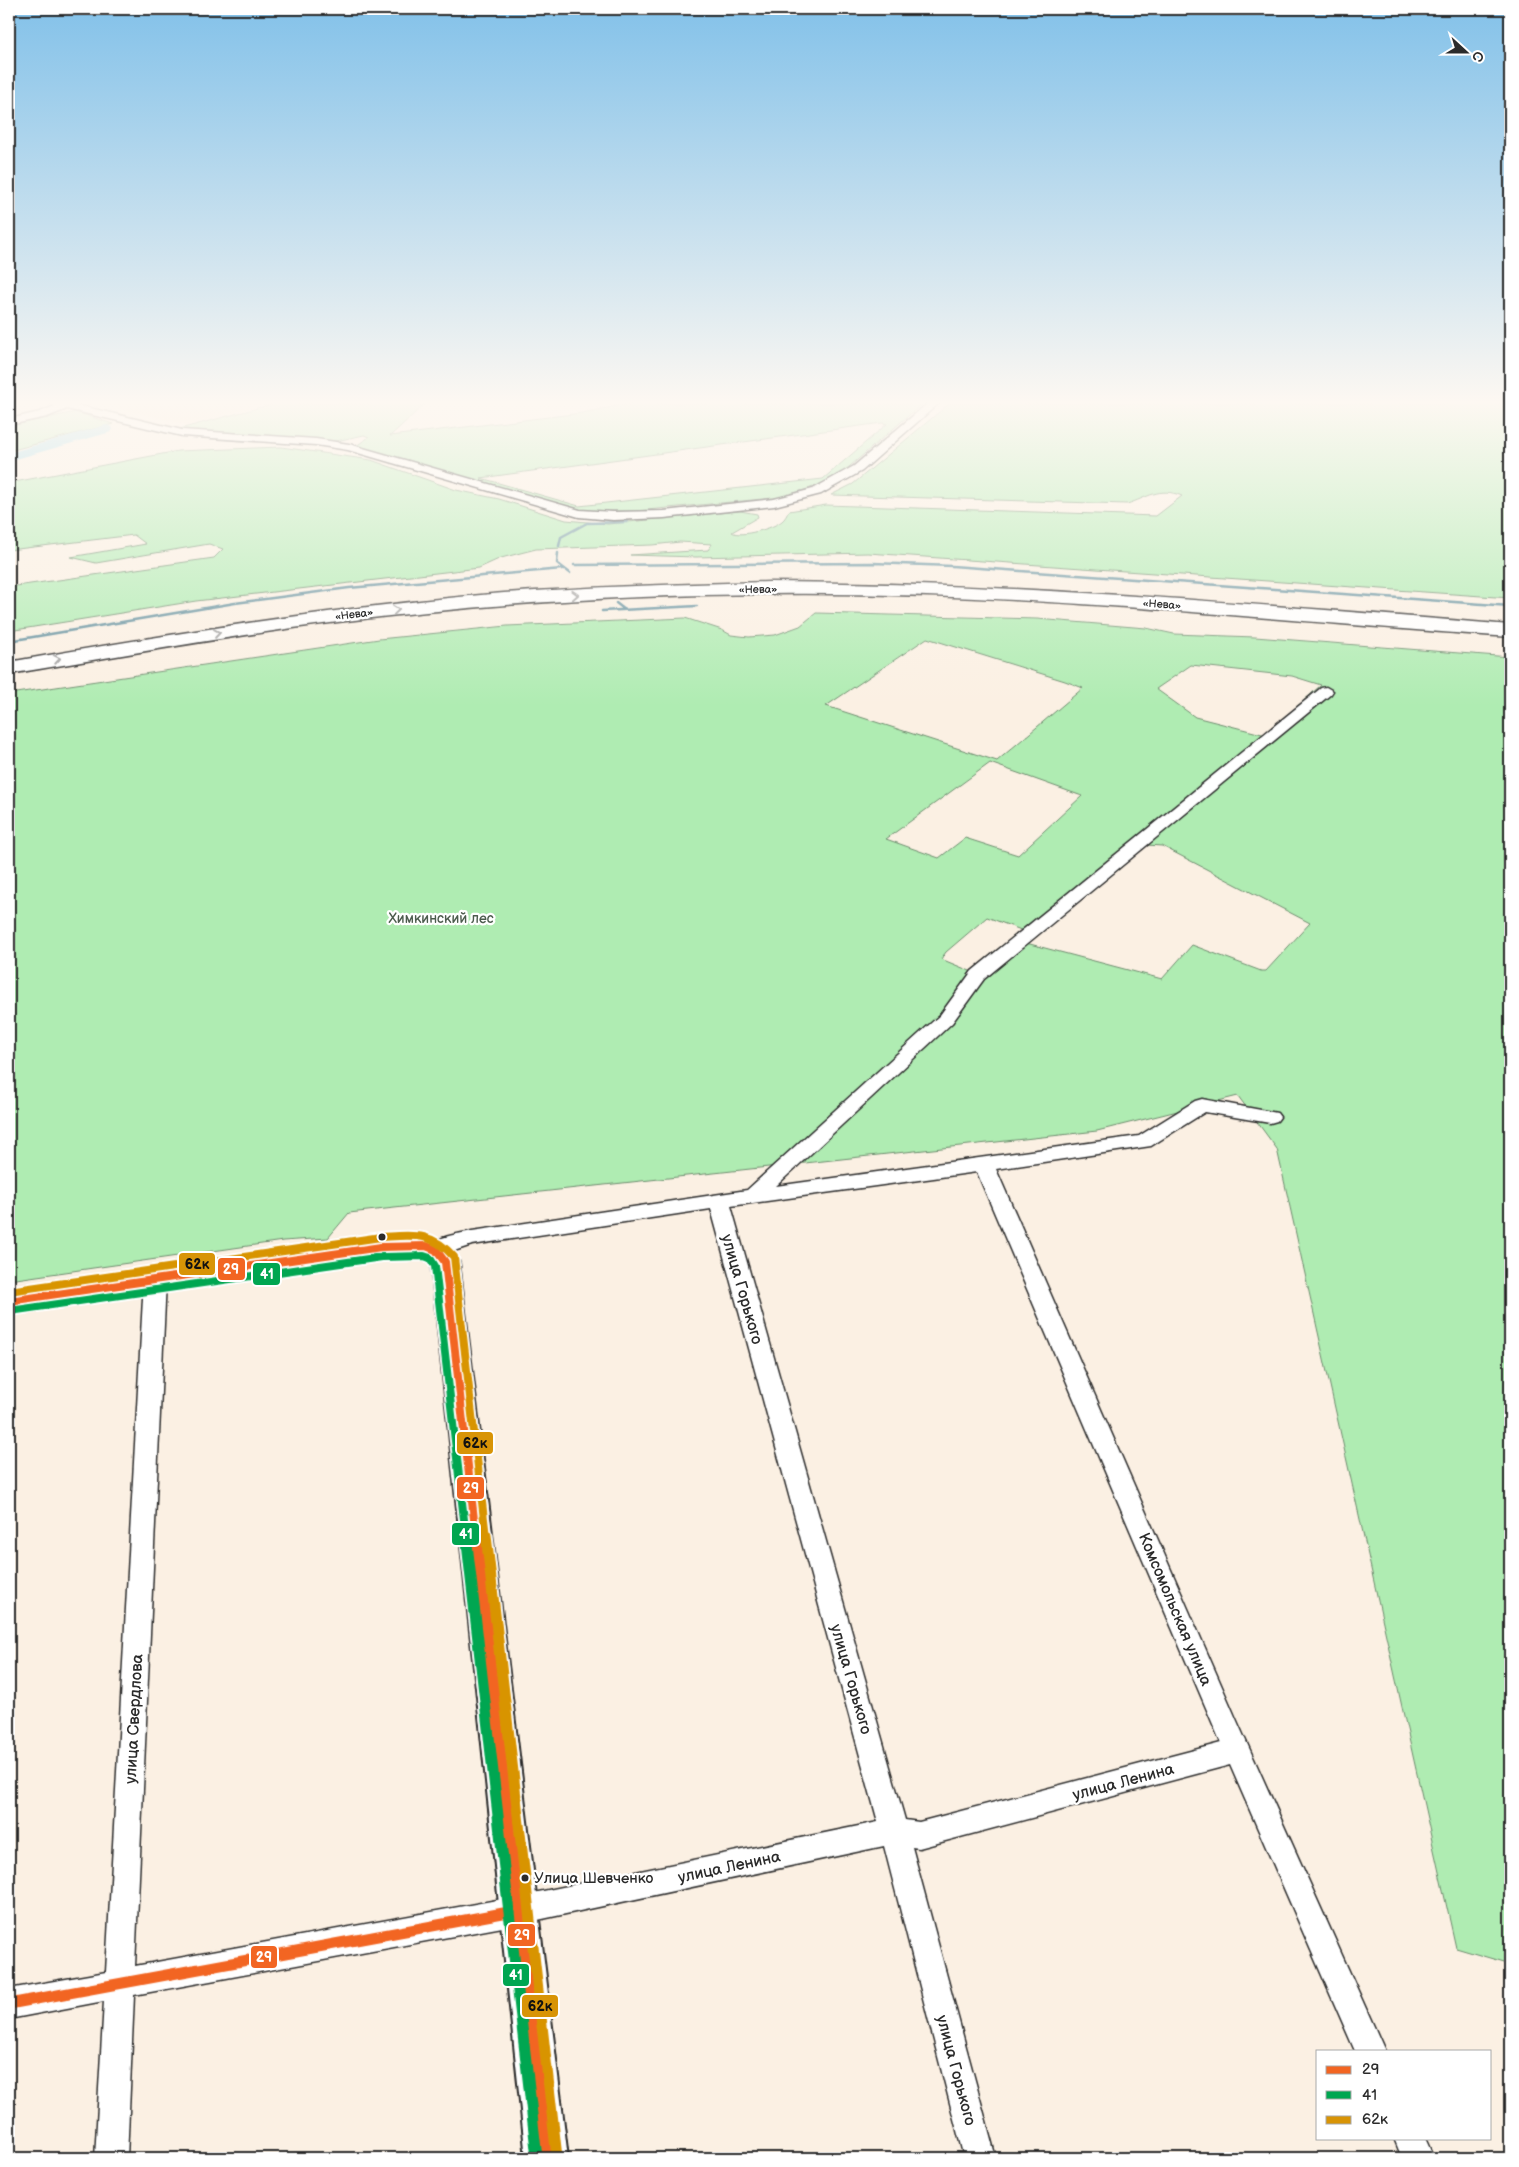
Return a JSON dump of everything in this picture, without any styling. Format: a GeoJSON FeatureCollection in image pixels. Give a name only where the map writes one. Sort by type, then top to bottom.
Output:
{"type":"FeatureCollection","features":[{"type":"Feature","properties":{"kind":"highway","name":"«Нева»"},"geometry":{"type":"LineString","coordinates":[[9,653],[180,624],[373,598],[554,583],[706,576],[906,577],[1036,582],[1510,617]]}},
{"type":"Feature","properties":{"kind":"highway","name":"«Нева»"},"geometry":{"type":"LineString","coordinates":[[9,668],[185,638],[352,614],[507,599],[705,589],[840,588],[1043,595],[1510,631]]}},
{"type":"Feature","properties":{"kind":"main road"},"geometry":{"type":"LineString","coordinates":[[9,1301],[381,1247],[414,1245],[436,1250],[445,1262],[547,2158]]}},
{"type":"Feature","properties":{"kind":"street"},"geometry":{"type":"LineString","coordinates":[[547,504],[578,513],[606,517],[637,517],[766,504]]}},
{"type":"Feature","properties":{"kind":"street"},"geometry":{"type":"LineString","coordinates":[[753,1196],[946,1018],[978,975],[1326,691]]}},
{"type":"Feature","properties":{"kind":"street"},"geometry":{"type":"LineString","coordinates":[[436,1250],[454,1242],[472,1238],[753,1196],[985,1166],[1144,1142],[1202,1105],[1270,1117]]}},
{"type":"Feature","properties":{"kind":"street","name":"Комсомольская улица"},"geometry":{"type":"LineString","coordinates":[[985,1166],[1237,1751],[1370,2050]]}},
{"type":"Feature","properties":{"kind":"street","name":"улица Горького"},"geometry":{"type":"LineString","coordinates":[[719,1201],[894,1831],[980,2158]]}},
{"type":"Feature","properties":{"kind":"street","name":"улица Свердлова"},"geometry":{"type":"LineString","coordinates":[[111,2158],[155,1280]]}},
{"type":"Feature","properties":{"kind":"street","name":"улица Ленина"},"geometry":{"type":"LineString","coordinates":[[9,2004],[518,1910],[894,1831],[919,1835],[1237,1751]]}},
{"type":"Feature","properties":{"kind":"street"},"geometry":{"type":"LineString","coordinates":[[1410,2140],[1418,2158]]}},
{"type":"Feature","properties":{"kind":"green space"},"geometry":{"type":"Polygon","coordinates":[[[9,504],[515,504],[566,520],[608,524],[740,511],[757,514],[758,517],[732,532],[736,534],[772,527],[783,520],[789,511],[826,505],[1156,516],[1171,504],[1510,504],[1510,598],[868,553],[696,557],[630,555],[708,550],[712,544],[680,542],[652,545],[536,549],[501,558],[479,568],[196,601],[9,631],[9,587],[214,558],[223,549],[209,544],[96,563],[71,557],[146,544],[134,535],[9,550],[9,504]]]}},
{"type":"Feature","properties":{"kind":"green space"},"geometry":{"type":"Polygon","coordinates":[[[558,504],[579,506],[596,504],[708,504],[636,511],[590,511],[558,504]]]}},
{"type":"Feature","properties":{"kind":"green space","name":"Химкинский лес"},"geometry":{"type":"Polygon","coordinates":[[[816,613],[1037,619],[1146,628],[1174,634],[1255,637],[1510,657],[1510,1964],[1456,1948],[1277,1149],[1238,1096],[1097,1131],[349,1213],[328,1238],[283,1241],[9,1280],[9,694],[379,639],[507,626],[685,618],[722,630],[731,635],[749,637],[775,635],[800,626],[816,613]],[[927,638],[826,706],[997,761],[1083,688],[927,638]],[[1191,665],[1156,689],[1195,717],[1266,735],[1321,685],[1292,676],[1191,665]],[[990,763],[886,839],[939,858],[965,838],[1018,855],[1082,796],[990,763]],[[1146,845],[1034,935],[987,917],[946,952],[941,959],[987,978],[1026,943],[1162,979],[1192,945],[1261,971],[1266,971],[1310,923],[1162,846],[1146,845]]]}},
{"type":"Feature","properties":{"kind":"waterway"},"geometry":{"type":"LineString","coordinates":[[559,546],[561,537],[587,523],[627,522]]}},
{"type":"Feature","properties":{"kind":"waterway"},"geometry":{"type":"LineString","coordinates":[[558,553],[557,563],[570,573]]}},
{"type":"Feature","properties":{"kind":"waterway"},"geometry":{"type":"LineString","coordinates":[[574,565],[873,563],[952,566],[1510,606]]}},
{"type":"Feature","properties":{"kind":"waterway"},"geometry":{"type":"LineString","coordinates":[[9,641],[235,603],[349,588],[562,569]]}},
{"type":"Feature","properties":{"kind":"waterway"},"geometry":{"type":"LineString","coordinates":[[616,603],[625,610]]}},
{"type":"Feature","properties":{"kind":"waterway"},"geometry":{"type":"LineString","coordinates":[[625,610],[697,606]]}},
{"type":"Feature","properties":{"kind":"waterway"},"geometry":{"type":"LineString","coordinates":[[602,611],[625,610]]}},
{"type":"Feature","properties":{"kind":"transit line","name":"62к"},"geometry":{"type":"LineString","coordinates":[[9,1291],[381,1237],[412,1235],[430,1238],[446,1248],[454,1257],[557,2157]]}},
{"type":"Feature","properties":{"kind":"transit line","name":"29"},"geometry":{"type":"LineString","coordinates":[[9,1301],[381,1247],[426,1246],[436,1250],[445,1262],[547,2158]]}},
{"type":"Feature","properties":{"kind":"transit line","name":"41"},"geometry":{"type":"LineString","coordinates":[[10,1311],[382,1257],[424,1256],[430,1258],[435,1266],[537,2158]]}},
{"type":"Feature","properties":{"kind":"transit line","name":"29"},"geometry":{"type":"LineString","coordinates":[[9,2004],[519,1910]]}},
{"type":"Feature","properties":{"kind":"place","name":"Улица Шевченко"},"geometry":{"type":"Point","coordinates":[525,1878]}}]}
